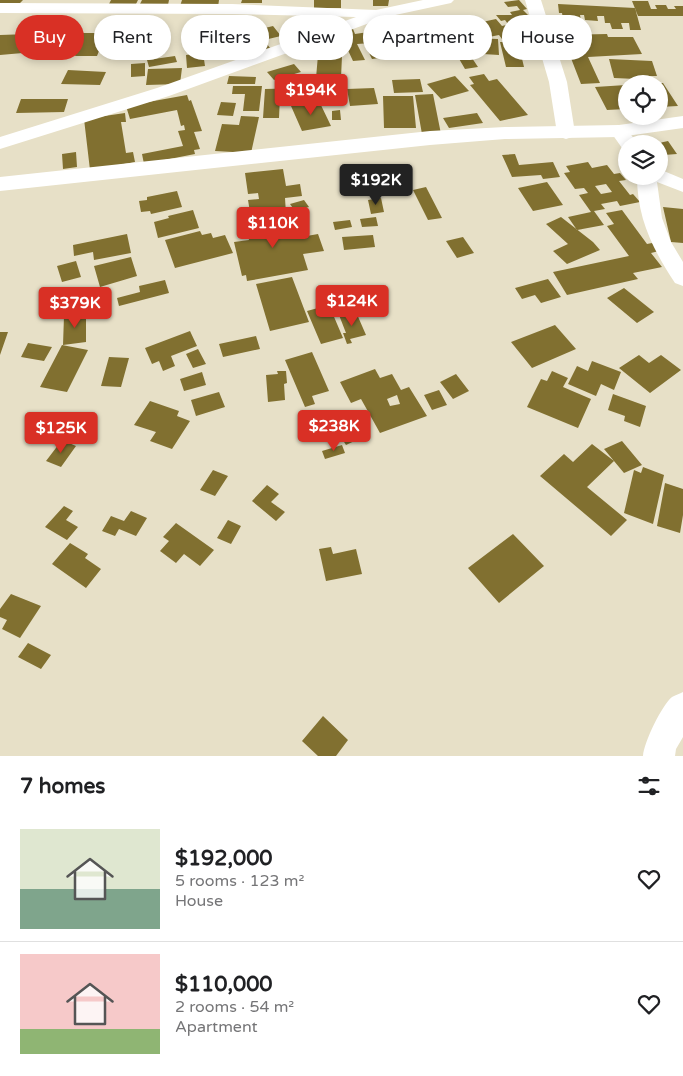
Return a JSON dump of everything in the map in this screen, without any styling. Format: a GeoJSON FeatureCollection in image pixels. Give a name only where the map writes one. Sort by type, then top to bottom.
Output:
{"type":"FeatureCollection","features":[{"type":"Feature","properties":{"kind":"main road"},"geometry":{"type":"LineString","coordinates":[[632,135],[683,122]]}},
{"type":"Feature","properties":{"kind":"main road"},"geometry":{"type":"LineString","coordinates":[[0,184],[430,138],[505,133],[566,133],[618,137]]}},
{"type":"Feature","properties":{"kind":"street"},"geometry":{"type":"LineString","coordinates":[[0,143],[164,92],[382,13],[446,0]]}},
{"type":"Feature","properties":{"kind":"street"},"geometry":{"type":"LineString","coordinates":[[533,0],[558,82],[566,133]]}},
{"type":"Feature","properties":{"kind":"street"},"geometry":{"type":"LineString","coordinates":[[0,8],[232,9],[382,13]]}},
{"type":"Feature","properties":{"kind":"street"},"geometry":{"type":"LineString","coordinates":[[668,180],[683,186]]}},
{"type":"Feature","properties":{"kind":"street"},"geometry":{"type":"LineString","coordinates":[[647,185],[646,196],[654,230],[683,278]]}},
{"type":"Feature","properties":{"kind":"street"},"geometry":{"type":"LineString","coordinates":[[659,756],[660,745],[683,708]]}},
{"type":"Feature","properties":{"kind":"building"},"geometry":{"type":"Polygon","coordinates":[[[0,0],[23,0],[20,3],[0,3],[0,0]]]}},
{"type":"Feature","properties":{"kind":"building"},"geometry":{"type":"Polygon","coordinates":[[[111,0],[138,0],[135,6],[109,4],[111,0]]]}},
{"type":"Feature","properties":{"kind":"building"},"geometry":{"type":"Polygon","coordinates":[[[142,0],[169,0],[168,5],[140,4],[142,0]]]}},
{"type":"Feature","properties":{"kind":"building"},"geometry":{"type":"Polygon","coordinates":[[[182,0],[219,0],[218,7],[180,6],[182,0]]]}},
{"type":"Feature","properties":{"kind":"building"},"geometry":{"type":"Polygon","coordinates":[[[242,0],[262,0],[262,3],[241,3],[242,0]]]}},
{"type":"Feature","properties":{"kind":"building"},"geometry":{"type":"Polygon","coordinates":[[[314,0],[341,0],[341,8],[314,8],[314,0]]]}},
{"type":"Feature","properties":{"kind":"building"},"geometry":{"type":"Polygon","coordinates":[[[373,0],[389,0],[388,6],[373,6],[373,0]]]}},
{"type":"Feature","properties":{"kind":"building"},"geometry":{"type":"Polygon","coordinates":[[[519,0],[527,9],[523,10],[528,15],[512,15],[510,12],[520,10],[517,6],[508,7],[504,2],[519,0]]]}},
{"type":"Feature","properties":{"kind":"building"},"geometry":{"type":"Polygon","coordinates":[[[632,1],[648,1],[651,9],[657,9],[655,5],[666,5],[668,9],[676,9],[674,6],[683,6],[683,16],[638,16],[632,1]]]}},
{"type":"Feature","properties":{"kind":"building"},"geometry":{"type":"Polygon","coordinates":[[[558,4],[635,8],[641,30],[630,30],[629,23],[621,23],[623,29],[612,29],[610,23],[605,23],[604,16],[597,16],[598,21],[592,21],[592,15],[562,15],[562,13],[559,13],[558,4]]]}},
{"type":"Feature","properties":{"kind":"building"},"geometry":{"type":"Polygon","coordinates":[[[496,15],[502,15],[502,21],[501,21],[496,15]]]}},
{"type":"Feature","properties":{"kind":"building"},"geometry":{"type":"Polygon","coordinates":[[[496,19],[502,26],[502,39],[499,35],[492,36],[492,20],[496,19]]]}},
{"type":"Feature","properties":{"kind":"building"},"geometry":{"type":"Polygon","coordinates":[[[273,26],[279,36],[269,39],[269,27],[273,26]]]}},
{"type":"Feature","properties":{"kind":"building"},"geometry":{"type":"Polygon","coordinates":[[[353,29],[355,34],[363,33],[363,44],[357,44],[363,60],[365,60],[353,61],[353,29]]]}},
{"type":"Feature","properties":{"kind":"building"},"geometry":{"type":"Polygon","coordinates":[[[84,33],[94,33],[94,56],[84,56],[84,33]]]}},
{"type":"Feature","properties":{"kind":"building"},"geometry":{"type":"Polygon","coordinates":[[[15,34],[15,54],[0,55],[0,35],[15,34]]]}},
{"type":"Feature","properties":{"kind":"building"},"geometry":{"type":"Polygon","coordinates":[[[592,34],[607,34],[608,37],[633,37],[642,54],[592,57],[592,34]]]}},
{"type":"Feature","properties":{"kind":"building"},"geometry":{"type":"Polygon","coordinates":[[[492,39],[498,39],[499,55],[492,55],[492,39]]]}},
{"type":"Feature","properties":{"kind":"building"},"geometry":{"type":"Polygon","coordinates":[[[175,56],[177,62],[149,67],[147,60],[171,60],[171,57],[175,56]]]}},
{"type":"Feature","properties":{"kind":"building"},"geometry":{"type":"Polygon","coordinates":[[[609,59],[652,61],[657,75],[618,75],[618,78],[614,78],[609,59]]]}},
{"type":"Feature","properties":{"kind":"building"},"geometry":{"type":"Polygon","coordinates":[[[186,60],[204,60],[205,66],[187,68],[186,60]]]}},
{"type":"Feature","properties":{"kind":"building"},"geometry":{"type":"Polygon","coordinates":[[[318,60],[342,60],[341,78],[316,78],[318,60]]]}},
{"type":"Feature","properties":{"kind":"building"},"geometry":{"type":"Polygon","coordinates":[[[460,60],[473,60],[478,67],[465,69],[460,60]]]}},
{"type":"Feature","properties":{"kind":"building"},"geometry":{"type":"Polygon","coordinates":[[[504,60],[522,60],[524,67],[506,67],[504,60]]]}},
{"type":"Feature","properties":{"kind":"building"},"geometry":{"type":"Polygon","coordinates":[[[572,60],[589,60],[600,83],[581,84],[572,60]]]}},
{"type":"Feature","properties":{"kind":"building"},"geometry":{"type":"Polygon","coordinates":[[[145,63],[145,76],[131,77],[131,64],[145,63]]]}},
{"type":"Feature","properties":{"kind":"building"},"geometry":{"type":"Polygon","coordinates":[[[294,64],[301,72],[274,80],[267,72],[294,64]]]}},
{"type":"Feature","properties":{"kind":"building"},"geometry":{"type":"Polygon","coordinates":[[[182,68],[180,84],[146,85],[148,69],[182,68]]]}},
{"type":"Feature","properties":{"kind":"building"},"geometry":{"type":"Polygon","coordinates":[[[68,70],[106,72],[100,85],[61,84],[68,70]]]}},
{"type":"Feature","properties":{"kind":"building"},"geometry":{"type":"Polygon","coordinates":[[[484,74],[489,81],[497,79],[528,115],[500,121],[470,85],[474,84],[469,77],[484,74]]]}},
{"type":"Feature","properties":{"kind":"building"},"geometry":{"type":"Polygon","coordinates":[[[229,76],[256,77],[255,84],[227,84],[229,76]]]}},
{"type":"Feature","properties":{"kind":"building"},"geometry":{"type":"Polygon","coordinates":[[[455,76],[469,91],[441,99],[427,84],[455,76]]]}},
{"type":"Feature","properties":{"kind":"building"},"geometry":{"type":"Polygon","coordinates":[[[420,79],[423,92],[394,93],[392,80],[420,79]]]}},
{"type":"Feature","properties":{"kind":"building"},"geometry":{"type":"Polygon","coordinates":[[[233,86],[262,86],[259,111],[243,111],[245,94],[232,94],[233,86]]]}},
{"type":"Feature","properties":{"kind":"building"},"geometry":{"type":"Polygon","coordinates":[[[618,86],[618,109],[607,110],[595,87],[618,86]]]}},
{"type":"Feature","properties":{"kind":"building"},"geometry":{"type":"Polygon","coordinates":[[[304,88],[303,95],[280,96],[279,118],[263,118],[265,89],[304,88]]]}},
{"type":"Feature","properties":{"kind":"building"},"geometry":{"type":"Polygon","coordinates":[[[314,88],[333,88],[333,94],[313,93],[314,88]]]}},
{"type":"Feature","properties":{"kind":"building"},"geometry":{"type":"Polygon","coordinates":[[[374,88],[378,104],[350,106],[347,89],[374,88]]]}},
{"type":"Feature","properties":{"kind":"building"},"geometry":{"type":"Polygon","coordinates":[[[668,91],[678,106],[668,107],[668,91]]]}},
{"type":"Feature","properties":{"kind":"building"},"geometry":{"type":"Polygon","coordinates":[[[433,94],[441,134],[422,134],[415,95],[433,94]]]}},
{"type":"Feature","properties":{"kind":"building"},"geometry":{"type":"Polygon","coordinates":[[[187,95],[189,101],[191,100],[202,131],[194,132],[200,149],[194,150],[195,154],[144,164],[142,154],[183,146],[178,131],[185,130],[184,125],[181,126],[177,110],[130,119],[126,106],[187,95]]]}},
{"type":"Feature","properties":{"kind":"building"},"geometry":{"type":"Polygon","coordinates":[[[383,96],[413,96],[416,128],[384,128],[383,96]]]}},
{"type":"Feature","properties":{"kind":"building"},"geometry":{"type":"Polygon","coordinates":[[[21,99],[68,99],[64,112],[16,113],[21,99]]]}},
{"type":"Feature","properties":{"kind":"building"},"geometry":{"type":"Polygon","coordinates":[[[319,101],[331,126],[302,131],[291,106],[319,101]]]}},
{"type":"Feature","properties":{"kind":"building"},"geometry":{"type":"Polygon","coordinates":[[[221,102],[236,103],[233,116],[217,115],[221,102]]]}},
{"type":"Feature","properties":{"kind":"building"},"geometry":{"type":"Polygon","coordinates":[[[340,110],[341,120],[332,120],[332,111],[340,110]]]}},
{"type":"Feature","properties":{"kind":"building"},"geometry":{"type":"Polygon","coordinates":[[[125,113],[126,122],[121,122],[126,153],[133,152],[135,162],[90,170],[84,119],[125,113]]]}},
{"type":"Feature","properties":{"kind":"building"},"geometry":{"type":"Polygon","coordinates":[[[477,113],[483,123],[449,128],[443,118],[477,113]]]}},
{"type":"Feature","properties":{"kind":"building"},"geometry":{"type":"Polygon","coordinates":[[[241,116],[259,117],[251,153],[215,151],[222,124],[239,125],[241,116]]]}},
{"type":"Feature","properties":{"kind":"building"},"geometry":{"type":"Polygon","coordinates":[[[668,141],[677,154],[668,155],[668,141]]]}},
{"type":"Feature","properties":{"kind":"building"},"geometry":{"type":"Polygon","coordinates":[[[76,152],[77,167],[63,169],[62,154],[76,152]]]}},
{"type":"Feature","properties":{"kind":"building"},"geometry":{"type":"Polygon","coordinates":[[[515,154],[519,165],[553,162],[560,177],[543,179],[541,175],[512,177],[502,155],[515,154]]]}},
{"type":"Feature","properties":{"kind":"building"},"geometry":{"type":"Polygon","coordinates":[[[588,162],[592,168],[607,165],[614,174],[618,173],[618,185],[622,185],[630,195],[633,194],[640,202],[620,206],[617,201],[601,204],[605,209],[594,211],[604,225],[577,230],[568,217],[591,212],[579,195],[588,193],[584,188],[575,189],[564,173],[570,172],[566,166],[588,162]],[[606,184],[595,186],[601,194],[612,192],[606,184]]]}},
{"type":"Feature","properties":{"kind":"building"},"geometry":{"type":"Polygon","coordinates":[[[283,169],[286,186],[300,184],[302,196],[285,198],[286,214],[251,218],[248,200],[259,199],[258,193],[248,194],[245,173],[283,169]]]}},
{"type":"Feature","properties":{"kind":"building"},"geometry":{"type":"Polygon","coordinates":[[[547,182],[563,205],[533,211],[518,188],[547,182]]]}},
{"type":"Feature","properties":{"kind":"building"},"geometry":{"type":"Polygon","coordinates":[[[426,187],[442,218],[428,220],[413,190],[426,187]]]}},
{"type":"Feature","properties":{"kind":"building"},"geometry":{"type":"Polygon","coordinates":[[[177,191],[182,207],[151,214],[150,211],[141,212],[139,201],[147,200],[147,197],[177,191]]]}},
{"type":"Feature","properties":{"kind":"building"},"geometry":{"type":"Polygon","coordinates":[[[381,198],[384,212],[371,214],[368,200],[381,198]]]}},
{"type":"Feature","properties":{"kind":"building"},"geometry":{"type":"Polygon","coordinates":[[[304,200],[309,207],[295,211],[290,204],[304,200]]]}},
{"type":"Feature","properties":{"kind":"building"},"geometry":{"type":"Polygon","coordinates":[[[663,207],[683,209],[683,243],[671,242],[663,207]]]}},
{"type":"Feature","properties":{"kind":"building"},"geometry":{"type":"Polygon","coordinates":[[[193,210],[199,228],[158,238],[154,222],[169,218],[168,216],[193,210]]]}},
{"type":"Feature","properties":{"kind":"building"},"geometry":{"type":"Polygon","coordinates":[[[622,210],[647,244],[652,243],[659,251],[651,253],[662,267],[633,273],[638,279],[567,295],[553,272],[629,256],[607,226],[614,224],[606,213],[622,210]]]}},
{"type":"Feature","properties":{"kind":"building"},"geometry":{"type":"Polygon","coordinates":[[[284,215],[290,239],[318,234],[324,251],[303,254],[308,270],[247,281],[246,275],[242,276],[234,242],[249,240],[244,222],[284,215]]]}},
{"type":"Feature","properties":{"kind":"building"},"geometry":{"type":"Polygon","coordinates":[[[376,217],[378,226],[362,227],[360,219],[376,217]]]}},
{"type":"Feature","properties":{"kind":"building"},"geometry":{"type":"Polygon","coordinates":[[[561,217],[593,242],[600,250],[567,264],[553,251],[568,244],[546,224],[561,217]]]}},
{"type":"Feature","properties":{"kind":"building"},"geometry":{"type":"Polygon","coordinates":[[[350,220],[352,227],[335,230],[333,222],[350,220]]]}},
{"type":"Feature","properties":{"kind":"building"},"geometry":{"type":"Polygon","coordinates":[[[200,231],[202,235],[211,233],[213,238],[225,235],[233,253],[175,268],[165,240],[200,231]]]}},
{"type":"Feature","properties":{"kind":"building"},"geometry":{"type":"Polygon","coordinates":[[[127,234],[131,253],[94,260],[93,252],[74,256],[73,245],[127,234]]]}},
{"type":"Feature","properties":{"kind":"building"},"geometry":{"type":"Polygon","coordinates":[[[373,235],[375,247],[344,250],[342,237],[373,235]]]}},
{"type":"Feature","properties":{"kind":"building"},"geometry":{"type":"Polygon","coordinates":[[[463,237],[474,253],[457,258],[446,241],[463,237]]]}},
{"type":"Feature","properties":{"kind":"building"},"geometry":{"type":"Polygon","coordinates":[[[131,257],[137,276],[100,287],[94,266],[131,257]]]}},
{"type":"Feature","properties":{"kind":"building"},"geometry":{"type":"Polygon","coordinates":[[[76,261],[81,277],[62,282],[57,266],[76,261]]]}},
{"type":"Feature","properties":{"kind":"building"},"geometry":{"type":"Polygon","coordinates":[[[292,277],[309,322],[270,331],[256,284],[292,277]]]}},
{"type":"Feature","properties":{"kind":"building"},"geometry":{"type":"Polygon","coordinates":[[[548,279],[561,297],[541,303],[535,295],[522,299],[515,288],[548,279]]]}},
{"type":"Feature","properties":{"kind":"building"},"geometry":{"type":"Polygon","coordinates":[[[165,280],[169,293],[119,306],[117,298],[140,292],[139,286],[165,280]]]}},
{"type":"Feature","properties":{"kind":"building"},"geometry":{"type":"Polygon","coordinates":[[[624,288],[654,312],[637,323],[607,298],[624,288]]]}},
{"type":"Feature","properties":{"kind":"building"},"geometry":{"type":"Polygon","coordinates":[[[329,305],[343,338],[321,344],[307,311],[329,305]]]}},
{"type":"Feature","properties":{"kind":"building"},"geometry":{"type":"Polygon","coordinates":[[[356,312],[366,335],[350,339],[352,343],[347,344],[343,333],[346,333],[339,315],[356,312]]]}},
{"type":"Feature","properties":{"kind":"building"},"geometry":{"type":"Polygon","coordinates":[[[86,313],[86,342],[63,345],[64,316],[86,313]]]}},
{"type":"Feature","properties":{"kind":"building"},"geometry":{"type":"Polygon","coordinates":[[[555,325],[576,349],[532,368],[511,342],[555,325]]]}},
{"type":"Feature","properties":{"kind":"building"},"geometry":{"type":"Polygon","coordinates":[[[190,331],[197,346],[171,356],[175,366],[163,371],[159,361],[152,364],[145,348],[190,331]]]}},
{"type":"Feature","properties":{"kind":"building"},"geometry":{"type":"Polygon","coordinates":[[[0,332],[8,332],[0,355],[0,332]]]}},
{"type":"Feature","properties":{"kind":"building"},"geometry":{"type":"Polygon","coordinates":[[[256,336],[260,349],[223,357],[219,344],[256,336]]]}},
{"type":"Feature","properties":{"kind":"building"},"geometry":{"type":"Polygon","coordinates":[[[28,343],[52,347],[44,361],[21,357],[28,343]]]}},
{"type":"Feature","properties":{"kind":"building"},"geometry":{"type":"Polygon","coordinates":[[[62,345],[88,350],[67,392],[40,387],[62,345]]]}},
{"type":"Feature","properties":{"kind":"building"},"geometry":{"type":"Polygon","coordinates":[[[198,349],[206,364],[193,368],[186,354],[198,349]]]}},
{"type":"Feature","properties":{"kind":"building"},"geometry":{"type":"Polygon","coordinates":[[[312,352],[329,391],[312,396],[315,404],[305,407],[285,360],[312,352]]]}},
{"type":"Feature","properties":{"kind":"building"},"geometry":{"type":"Polygon","coordinates":[[[639,355],[649,363],[661,355],[681,370],[650,393],[619,368],[639,355]]]}},
{"type":"Feature","properties":{"kind":"building"},"geometry":{"type":"Polygon","coordinates":[[[109,357],[129,358],[121,387],[101,386],[109,357]]]}},
{"type":"Feature","properties":{"kind":"building"},"geometry":{"type":"Polygon","coordinates":[[[592,361],[621,372],[614,390],[601,384],[596,396],[568,384],[577,366],[588,371],[592,361]]]}},
{"type":"Feature","properties":{"kind":"building"},"geometry":{"type":"Polygon","coordinates":[[[375,369],[380,378],[392,374],[401,390],[409,387],[427,416],[380,433],[361,399],[351,403],[340,382],[375,369]],[[397,395],[387,399],[390,406],[400,404],[397,395]]]}},
{"type":"Feature","properties":{"kind":"building"},"geometry":{"type":"Polygon","coordinates":[[[277,371],[286,371],[287,383],[284,384],[285,400],[268,402],[266,375],[278,374],[277,371]]]}},
{"type":"Feature","properties":{"kind":"building"},"geometry":{"type":"Polygon","coordinates":[[[552,371],[568,378],[563,387],[591,399],[578,428],[527,407],[541,379],[547,381],[552,371]]]}},
{"type":"Feature","properties":{"kind":"building"},"geometry":{"type":"Polygon","coordinates":[[[202,372],[206,385],[184,391],[180,379],[202,372]]]}},
{"type":"Feature","properties":{"kind":"building"},"geometry":{"type":"Polygon","coordinates":[[[456,374],[469,391],[453,399],[440,382],[456,374]]]}},
{"type":"Feature","properties":{"kind":"building"},"geometry":{"type":"Polygon","coordinates":[[[439,390],[447,405],[432,410],[424,395],[439,390]]]}},
{"type":"Feature","properties":{"kind":"building"},"geometry":{"type":"Polygon","coordinates":[[[219,392],[225,407],[196,416],[191,400],[219,392]]]}},
{"type":"Feature","properties":{"kind":"building"},"geometry":{"type":"Polygon","coordinates":[[[613,394],[646,406],[640,427],[624,421],[625,416],[608,410],[613,394]]]}},
{"type":"Feature","properties":{"kind":"building"},"geometry":{"type":"Polygon","coordinates":[[[150,401],[179,411],[177,416],[190,421],[172,449],[150,441],[156,432],[134,425],[150,401]]]}},
{"type":"Feature","properties":{"kind":"building"},"geometry":{"type":"Polygon","coordinates":[[[345,412],[363,437],[346,445],[329,419],[345,412]]]}},
{"type":"Feature","properties":{"kind":"building"},"geometry":{"type":"Polygon","coordinates":[[[62,440],[76,446],[61,467],[46,461],[62,440]]]}},
{"type":"Feature","properties":{"kind":"building"},"geometry":{"type":"Polygon","coordinates":[[[622,441],[642,465],[624,473],[604,449],[622,441]]]}},
{"type":"Feature","properties":{"kind":"building"},"geometry":{"type":"Polygon","coordinates":[[[592,444],[614,461],[587,487],[627,520],[611,536],[540,476],[564,454],[573,462],[592,444]]]}},
{"type":"Feature","properties":{"kind":"building"},"geometry":{"type":"Polygon","coordinates":[[[342,445],[345,453],[325,459],[322,451],[342,445]]]}},
{"type":"Feature","properties":{"kind":"building"},"geometry":{"type":"Polygon","coordinates":[[[643,467],[664,475],[653,524],[624,513],[634,470],[641,473],[643,467]]]}},
{"type":"Feature","properties":{"kind":"building"},"geometry":{"type":"Polygon","coordinates":[[[213,470],[228,476],[215,496],[200,490],[213,470]]]}},
{"type":"Feature","properties":{"kind":"building"},"geometry":{"type":"Polygon","coordinates":[[[665,483],[683,489],[683,515],[680,533],[657,526],[665,483]]]}},
{"type":"Feature","properties":{"kind":"building"},"geometry":{"type":"Polygon","coordinates":[[[267,485],[279,494],[271,502],[285,512],[276,521],[252,501],[267,485]]]}},
{"type":"Feature","properties":{"kind":"building"},"geometry":{"type":"Polygon","coordinates":[[[64,506],[73,511],[66,520],[78,527],[67,540],[45,527],[64,506]]]}},
{"type":"Feature","properties":{"kind":"building"},"geometry":{"type":"Polygon","coordinates":[[[131,511],[147,518],[136,536],[119,529],[115,536],[102,531],[111,516],[124,521],[131,511]]]}},
{"type":"Feature","properties":{"kind":"building"},"geometry":{"type":"Polygon","coordinates":[[[228,520],[241,526],[231,544],[217,538],[228,520]]]}},
{"type":"Feature","properties":{"kind":"building"},"geometry":{"type":"Polygon","coordinates":[[[176,523],[214,550],[200,566],[184,554],[176,563],[160,551],[169,541],[163,537],[176,523]]]}},
{"type":"Feature","properties":{"kind":"building"},"geometry":{"type":"Polygon","coordinates":[[[513,534],[544,566],[499,603],[468,568],[513,534]]]}},
{"type":"Feature","properties":{"kind":"building"},"geometry":{"type":"Polygon","coordinates":[[[70,543],[88,554],[85,558],[101,569],[86,588],[52,564],[70,543]]]}},
{"type":"Feature","properties":{"kind":"building"},"geometry":{"type":"Polygon","coordinates":[[[331,547],[333,554],[356,549],[362,574],[326,581],[319,549],[331,547]]]}},
{"type":"Feature","properties":{"kind":"building"},"geometry":{"type":"Polygon","coordinates":[[[11,594],[41,606],[20,638],[2,629],[7,620],[0,617],[0,609],[11,594]]]}},
{"type":"Feature","properties":{"kind":"building"},"geometry":{"type":"Polygon","coordinates":[[[28,643],[51,655],[41,669],[18,657],[28,643]]]}},
{"type":"Feature","properties":{"kind":"building"},"geometry":{"type":"Polygon","coordinates":[[[323,716],[348,740],[336,756],[318,756],[302,741],[323,716]]]}}]}
